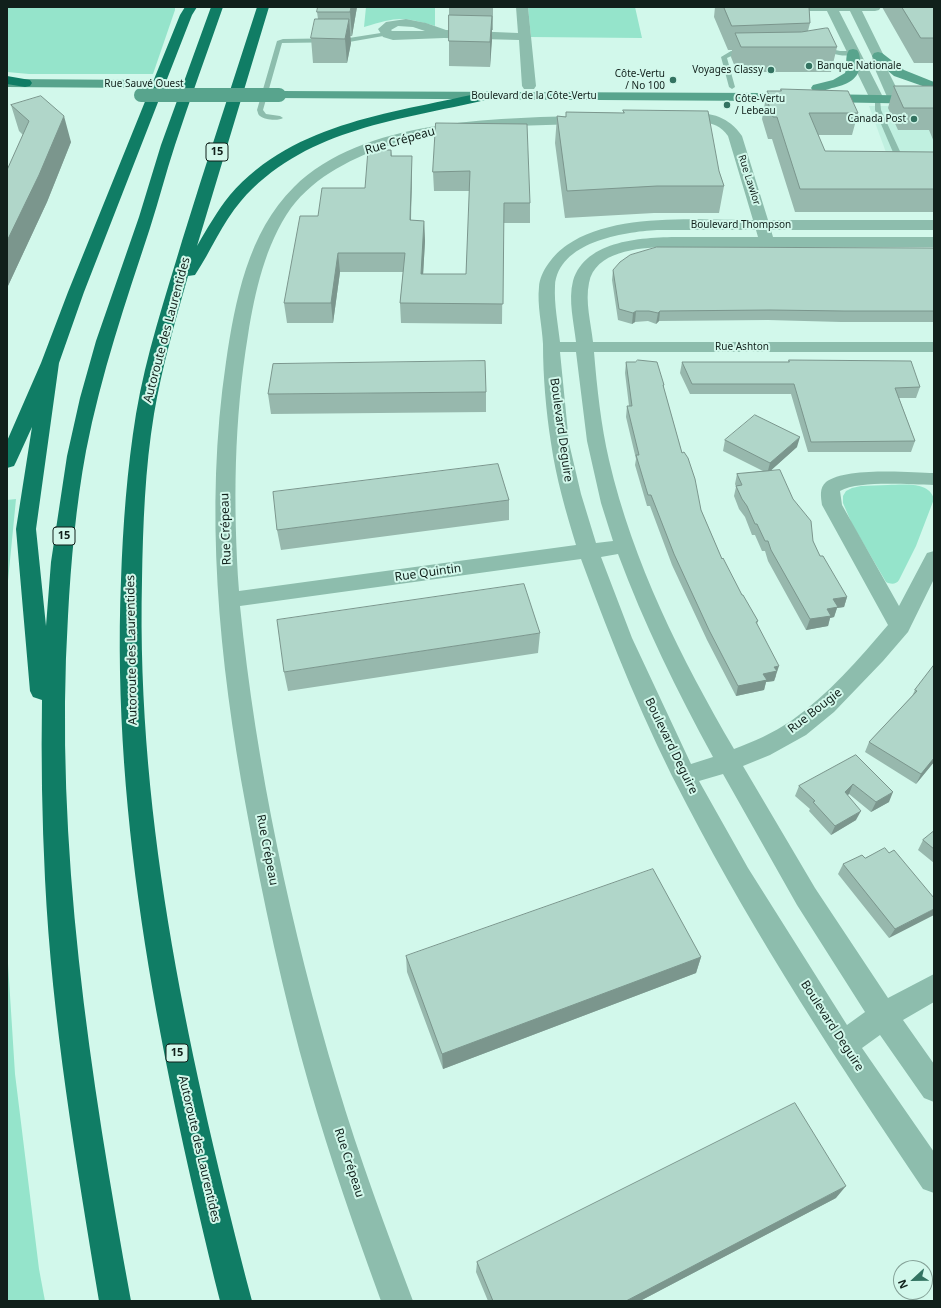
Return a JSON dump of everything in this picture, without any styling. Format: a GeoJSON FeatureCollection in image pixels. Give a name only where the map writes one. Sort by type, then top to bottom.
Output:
{"type":"FeatureCollection","features":[{"type":"Feature","properties":{"kind":"highway","name":"15"},"geometry":{"type":"LineString","coordinates":[[115,1301],[79,1079],[64,957],[56,860],[52,753],[55,629],[63,542],[76,454],[91,389],[107,332],[168,147],[217,7]]}},
{"type":"Feature","properties":{"kind":"highway","name":"Autoroute des Laurentides"},"geometry":{"type":"LineString","coordinates":[[236,1301],[204,1174],[165,993],[143,846],[134,750],[130,593],[138,469],[152,381],[173,297],[263,7]]}},
{"type":"Feature","properties":{"kind":"highway"},"geometry":{"type":"LineString","coordinates":[[7,462],[50,363],[76,292],[187,10]]}},
{"type":"Feature","properties":{"kind":"highway"},"geometry":{"type":"LineString","coordinates":[[173,297],[232,203],[253,181],[274,164],[311,143],[356,125],[397,114],[488,95]]}},
{"type":"Feature","properties":{"kind":"highway"},"geometry":{"type":"LineString","coordinates":[[50,363],[26,529],[56,860]]}},
{"type":"Feature","properties":{"kind":"main road"},"geometry":{"type":"LineString","coordinates":[[818,88],[839,82],[849,76],[852,70],[853,53]]}},
{"type":"Feature","properties":{"kind":"main road"},"geometry":{"type":"LineString","coordinates":[[878,56],[899,73],[934,86]]}},
{"type":"Feature","properties":{"kind":"main road","name":"Rue Sauvé Ouest"},"geometry":{"type":"LineString","coordinates":[[7,82],[143,89],[280,90]]}},
{"type":"Feature","properties":{"kind":"main road","name":"Boulevard de la Côte-Vertu"},"geometry":{"type":"LineString","coordinates":[[280,90],[529,86],[732,86],[818,88],[893,94],[934,100]]}},
{"type":"Feature","properties":{"kind":"main road","name":"Rue Sauvé Ouest"},"geometry":{"type":"LineString","coordinates":[[7,94],[143,89]]}},
{"type":"Feature","properties":{"kind":"main road","name":"Boulevard de la Côte-Vertu"},"geometry":{"type":"LineString","coordinates":[[280,90],[488,95],[875,93]]}},
{"type":"Feature","properties":{"kind":"main road","name":"Boulevard de la Côte-Vertu"},"geometry":{"type":"LineString","coordinates":[[893,94],[934,90]]}},
{"type":"Feature","properties":{"kind":"street"},"geometry":{"type":"LineString","coordinates":[[522,7],[529,86]]}},
{"type":"Feature","properties":{"kind":"street"},"geometry":{"type":"LineString","coordinates":[[807,7],[832,10],[854,7],[875,7]]}},
{"type":"Feature","properties":{"kind":"street"},"geometry":{"type":"LineString","coordinates":[[854,7],[878,56],[880,66],[893,94]]}},
{"type":"Feature","properties":{"kind":"street"},"geometry":{"type":"LineString","coordinates":[[832,10],[875,93]]}},
{"type":"Feature","properties":{"kind":"street"},"geometry":{"type":"LineString","coordinates":[[386,34],[384,31],[386,26],[405,23],[415,24],[444,34],[525,37]]}},
{"type":"Feature","properties":{"kind":"street","name":"Rue Lawlor"},"geometry":{"type":"LineString","coordinates":[[662,118],[697,117],[723,123],[731,130],[735,136],[767,242]]}},
{"type":"Feature","properties":{"kind":"street","name":"Rue Crépeau"},"geometry":{"type":"LineString","coordinates":[[397,1301],[362,1205],[314,1054],[277,902],[248,756],[229,600],[224,520],[230,401],[237,347],[246,302],[259,257],[269,231],[281,210],[299,190],[316,176],[334,165],[383,143],[407,136],[466,125],[489,123],[607,119]]}},
{"type":"Feature","properties":{"kind":"street","name":"Boulevard Thompson"},"geometry":{"type":"LineString","coordinates":[[556,262],[586,240],[626,229],[656,226],[934,225]]}},
{"type":"Feature","properties":{"kind":"street","name":"Boulevard Thompson"},"geometry":{"type":"LineString","coordinates":[[584,346],[580,285],[584,274],[594,262],[606,254],[618,249],[650,243],[934,242]]}},
{"type":"Feature","properties":{"kind":"street","name":"Boulevard Deguire"},"geometry":{"type":"LineString","coordinates":[[556,262],[550,274],[547,286],[556,410],[560,443],[570,494],[588,550],[621,638],[652,708],[695,797],[740,876],[796,969],[844,1044],[882,1103],[934,1178]]}},
{"type":"Feature","properties":{"kind":"street"},"geometry":{"type":"LineString","coordinates":[[584,346],[592,420],[601,463],[626,546],[668,648],[728,762],[791,872],[830,936],[883,1016],[934,1088]]}},
{"type":"Feature","properties":{"kind":"street","name":"Rue Ashton"},"geometry":{"type":"LineString","coordinates":[[551,347],[934,347]]}},
{"type":"Feature","properties":{"kind":"street"},"geometry":{"type":"LineString","coordinates":[[900,626],[832,505],[830,495],[831,488],[837,483],[847,480],[866,478],[934,479]]}},
{"type":"Feature","properties":{"kind":"street","name":"Rue Quintin"},"geometry":{"type":"LineString","coordinates":[[229,600],[626,546]]}},
{"type":"Feature","properties":{"kind":"street","name":"Rue Bougie"},"geometry":{"type":"LineString","coordinates":[[686,776],[728,762],[762,748],[798,728],[826,706],[849,684],[900,626],[934,558]]}},
{"type":"Feature","properties":{"kind":"street"},"geometry":{"type":"LineString","coordinates":[[844,1044],[883,1016],[934,987]]}},
{"type":"Feature","properties":{"kind":"lane"},"geometry":{"type":"LineString","coordinates":[[280,118],[262,116],[260,110],[278,42],[349,40],[386,34]]}},
{"type":"Feature","properties":{"kind":"lane"},"geometry":{"type":"LineString","coordinates":[[817,50],[853,53]]}},
{"type":"Feature","properties":{"kind":"lane"},"geometry":{"type":"LineString","coordinates":[[732,86],[724,60],[725,56],[733,53],[756,53]]}},
{"type":"Feature","properties":{"kind":"lane"},"geometry":{"type":"LineString","coordinates":[[875,93],[878,110],[901,162],[934,163]]}},
{"type":"Feature","properties":{"kind":"shaded area"},"geometry":{"type":"Polygon","coordinates":[[[7,7],[175,7],[175,10],[153,74],[29,74],[7,72],[7,7]]]}},
{"type":"Feature","properties":{"kind":"shaded area"},"geometry":{"type":"Polygon","coordinates":[[[366,7],[435,7],[435,26],[407,19],[400,19],[384,21],[364,27],[366,7]]]}},
{"type":"Feature","properties":{"kind":"shaded area"},"geometry":{"type":"Polygon","coordinates":[[[528,7],[635,7],[642,38],[531,37],[528,7]]]}},
{"type":"Feature","properties":{"kind":"shaded area"},"geometry":{"type":"Polygon","coordinates":[[[869,106],[934,106],[934,167],[891,166],[869,106]]]}},
{"type":"Feature","properties":{"kind":"shaded area"},"geometry":{"type":"Polygon","coordinates":[[[914,485],[927,489],[934,499],[916,546],[899,580],[893,584],[886,582],[852,524],[843,503],[843,496],[846,491],[861,486],[914,485]]]}},
{"type":"Feature","properties":{"kind":"shaded area"},"geometry":{"type":"Polygon","coordinates":[[[16,499],[7,591],[7,500],[16,499]]]}},
{"type":"Feature","properties":{"kind":"shaded area"},"geometry":{"type":"Polygon","coordinates":[[[7,948],[15,1074],[39,1269],[45,1301],[7,1301],[7,948]]]}},
{"type":"Feature","properties":{"kind":"building"},"geometry":{"type":"Polygon","coordinates":[[[318,7],[351,7],[350,12],[317,12],[318,7]]]}},
{"type":"Feature","properties":{"kind":"building"},"geometry":{"type":"Polygon","coordinates":[[[724,7],[809,7],[810,23],[732,26],[724,7]]]}},
{"type":"Feature","properties":{"kind":"building"},"geometry":{"type":"Polygon","coordinates":[[[902,7],[934,7],[934,38],[921,38],[902,7]]]}},
{"type":"Feature","properties":{"kind":"building"},"geometry":{"type":"Polygon","coordinates":[[[449,15],[492,16],[490,42],[449,41],[449,15]]]}},
{"type":"Feature","properties":{"kind":"building"},"geometry":{"type":"Polygon","coordinates":[[[315,19],[349,19],[345,39],[311,38],[315,19]]]}},
{"type":"Feature","properties":{"kind":"building"},"geometry":{"type":"Polygon","coordinates":[[[828,28],[837,47],[741,47],[735,33],[801,32],[828,28]]]}},
{"type":"Feature","properties":{"kind":"building"},"geometry":{"type":"Polygon","coordinates":[[[894,86],[934,86],[934,108],[904,108],[894,86]]]}},
{"type":"Feature","properties":{"kind":"building"},"geometry":{"type":"Polygon","coordinates":[[[781,89],[848,91],[858,113],[809,113],[825,151],[934,152],[934,189],[800,189],[777,117],[773,117],[766,97],[770,97],[767,91],[781,91],[781,89]]]}},
{"type":"Feature","properties":{"kind":"building"},"geometry":{"type":"Polygon","coordinates":[[[41,96],[64,116],[39,175],[7,241],[7,170],[29,121],[11,105],[41,96]]]}},
{"type":"Feature","properties":{"kind":"building"},"geometry":{"type":"Polygon","coordinates":[[[623,110],[708,111],[719,171],[724,186],[657,186],[567,191],[557,116],[566,117],[566,112],[624,113],[623,110]]]}},
{"type":"Feature","properties":{"kind":"building"},"geometry":{"type":"Polygon","coordinates":[[[436,123],[527,124],[530,203],[504,203],[503,304],[400,303],[405,253],[338,253],[331,303],[284,303],[300,216],[318,216],[322,188],[365,188],[368,150],[391,150],[391,156],[412,156],[410,220],[424,221],[421,274],[466,274],[470,171],[433,172],[436,123]]]}},
{"type":"Feature","properties":{"kind":"building"},"geometry":{"type":"Polygon","coordinates":[[[657,247],[934,248],[934,311],[770,310],[660,311],[658,313],[636,311],[633,313],[619,309],[613,270],[620,262],[630,255],[657,247]]]}},
{"type":"Feature","properties":{"kind":"building"},"geometry":{"type":"Polygon","coordinates":[[[638,360],[657,362],[682,453],[684,452],[688,458],[695,479],[701,510],[722,559],[723,558],[742,595],[758,621],[756,622],[779,666],[774,667],[777,671],[763,674],[767,680],[738,686],[709,630],[674,554],[651,495],[648,495],[636,455],[639,455],[627,406],[632,406],[626,362],[635,362],[638,360]]]}},
{"type":"Feature","properties":{"kind":"building"},"geometry":{"type":"Polygon","coordinates":[[[789,360],[911,361],[920,387],[895,388],[915,441],[811,442],[794,384],[692,384],[682,362],[789,362],[789,360]]]}},
{"type":"Feature","properties":{"kind":"building"},"geometry":{"type":"Polygon","coordinates":[[[485,361],[486,392],[268,394],[273,364],[485,361]]]}},
{"type":"Feature","properties":{"kind":"building"},"geometry":{"type":"Polygon","coordinates":[[[755,415],[800,437],[770,463],[725,440],[755,415]]]}},
{"type":"Feature","properties":{"kind":"building"},"geometry":{"type":"Polygon","coordinates":[[[498,464],[509,500],[277,530],[273,492],[498,464]]]}},
{"type":"Feature","properties":{"kind":"building"},"geometry":{"type":"Polygon","coordinates":[[[780,470],[793,499],[811,521],[813,541],[820,556],[823,556],[847,597],[833,599],[838,607],[827,609],[831,616],[810,619],[771,550],[768,541],[765,541],[757,524],[755,524],[736,486],[742,485],[737,474],[780,470]]]}},
{"type":"Feature","properties":{"kind":"building"},"geometry":{"type":"Polygon","coordinates":[[[524,584],[540,633],[284,672],[277,620],[524,584]]]}},
{"type":"Feature","properties":{"kind":"building"},"geometry":{"type":"Polygon","coordinates":[[[934,665],[934,758],[921,774],[869,742],[917,691],[915,690],[934,665]]]}},
{"type":"Feature","properties":{"kind":"building"},"geometry":{"type":"Polygon","coordinates":[[[856,755],[893,792],[876,802],[853,784],[845,792],[861,811],[835,826],[813,802],[815,801],[799,786],[856,755]]]}},
{"type":"Feature","properties":{"kind":"building"},"geometry":{"type":"Polygon","coordinates":[[[934,831],[934,849],[923,840],[934,831]]]}},
{"type":"Feature","properties":{"kind":"building"},"geometry":{"type":"Polygon","coordinates":[[[885,848],[889,853],[894,850],[934,898],[934,909],[895,929],[843,864],[862,855],[865,858],[885,848]]]}},
{"type":"Feature","properties":{"kind":"building"},"geometry":{"type":"Polygon","coordinates":[[[653,869],[701,957],[442,1054],[406,956],[653,869]]]}},
{"type":"Feature","properties":{"kind":"building"},"geometry":{"type":"Polygon","coordinates":[[[795,1103],[846,1186],[626,1301],[493,1301],[477,1262],[795,1103]]]}},
{"type":"Feature","properties":{"kind":"place","name":"Banque Nationale"},"geometry":{"type":"Point","coordinates":[809,66]}},
{"type":"Feature","properties":{"kind":"place","name":"Voyages Classy"},"geometry":{"type":"Point","coordinates":[771,70]}},
{"type":"Feature","properties":{"kind":"place","name":"Côte-Vertu / No 100"},"geometry":{"type":"Point","coordinates":[673,80]}},
{"type":"Feature","properties":{"kind":"place","name":"Côte-Vertu / Lebeau"},"geometry":{"type":"Point","coordinates":[727,105]}},
{"type":"Feature","properties":{"kind":"place","name":"Canada Post"},"geometry":{"type":"Point","coordinates":[914,119]}}]}
